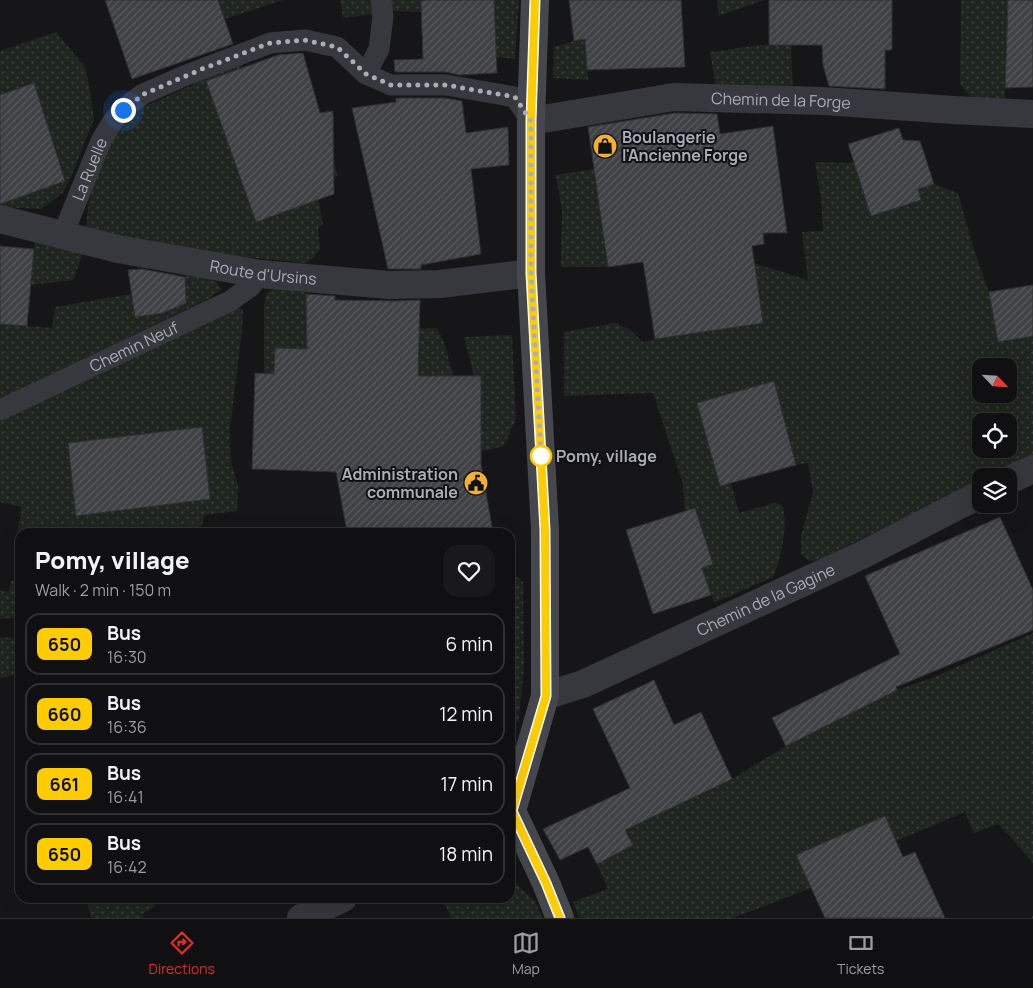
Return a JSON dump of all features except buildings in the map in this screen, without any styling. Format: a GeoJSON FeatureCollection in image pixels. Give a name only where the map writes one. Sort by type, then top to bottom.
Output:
{"type":"FeatureCollection","features":[{"type":"Feature","properties":{"kind":"street"},"geometry":{"type":"LineString","coordinates":[[515,799],[546,696],[545,530],[531,273],[531,121],[535,0]]}},
{"type":"Feature","properties":{"kind":"street","name":"Chemin de la Forge"},"geometry":{"type":"LineString","coordinates":[[531,121],[674,97],[823,101],[1033,114]]}},
{"type":"Feature","properties":{"kind":"street","name":"Route d'Ursins"},"geometry":{"type":"LineString","coordinates":[[0,218],[118,249],[260,274],[388,285],[440,284],[531,273]]}},
{"type":"Feature","properties":{"kind":"street"},"geometry":{"type":"LineString","coordinates":[[1017,476],[1033,469]]}},
{"type":"Feature","properties":{"kind":"street","name":"Chemin de la Gagine"},"geometry":{"type":"LineString","coordinates":[[546,696],[583,684],[610,672],[860,556],[972,499]]}},
{"type":"Feature","properties":{"kind":"street"},"geometry":{"type":"LineString","coordinates":[[515,820],[546,883],[560,918]]}},
{"type":"Feature","properties":{"kind":"street"},"geometry":{"type":"LineString","coordinates":[[301,918],[332,903]]}},
{"type":"Feature","properties":{"kind":"lane"},"geometry":{"type":"LineString","coordinates":[[366,74],[380,49],[383,16],[381,0]]}},
{"type":"Feature","properties":{"kind":"lane","name":"La Ruelle"},"geometry":{"type":"LineString","coordinates":[[63,234],[101,141],[111,124],[123,110],[144,94],[184,76],[270,43],[304,40],[337,47],[366,74],[391,85],[446,85],[515,97]]}},
{"type":"Feature","properties":{"kind":"lane"},"geometry":{"type":"LineString","coordinates":[[531,121],[515,97],[533,75]]}},
{"type":"Feature","properties":{"kind":"lane","name":"Chemin Neuf"},"geometry":{"type":"LineString","coordinates":[[0,410],[230,301],[250,287],[260,274]]}},
{"type":"Feature","properties":{"kind":"shaded area"},"geometry":{"type":"Polygon","coordinates":[[[218,0],[283,0],[224,19],[218,0]]]}},
{"type":"Feature","properties":{"kind":"shaded area"},"geometry":{"type":"Polygon","coordinates":[[[340,0],[370,0],[373,14],[343,18],[340,0]]]}},
{"type":"Feature","properties":{"kind":"shaded area"},"geometry":{"type":"Polygon","coordinates":[[[390,0],[428,1],[421,1],[421,12],[392,11],[390,0]]]}},
{"type":"Feature","properties":{"kind":"shaded area"},"geometry":{"type":"Polygon","coordinates":[[[494,0],[519,0],[515,59],[496,57],[494,0]]]}},
{"type":"Feature","properties":{"kind":"shaded area"},"geometry":{"type":"Polygon","coordinates":[[[717,0],[764,0],[719,16],[717,0]]]}},
{"type":"Feature","properties":{"kind":"shaded area"},"geometry":{"type":"Polygon","coordinates":[[[961,0],[1033,0],[1007,23],[1006,99],[971,98],[960,84],[961,0]]]}},
{"type":"Feature","properties":{"kind":"shaded area"},"geometry":{"type":"Polygon","coordinates":[[[56,32],[85,67],[94,119],[71,177],[62,194],[41,209],[0,207],[0,51],[56,32]]]}},
{"type":"Feature","properties":{"kind":"shaded area"},"geometry":{"type":"Polygon","coordinates":[[[585,39],[588,80],[553,78],[554,47],[585,39]]]}},
{"type":"Feature","properties":{"kind":"shaded area"},"geometry":{"type":"Polygon","coordinates":[[[760,45],[791,45],[793,97],[717,94],[710,52],[760,45]]]}},
{"type":"Feature","properties":{"kind":"shaded area"},"geometry":{"type":"Polygon","coordinates":[[[240,60],[247,75],[209,90],[256,221],[309,203],[301,169],[334,161],[338,176],[315,179],[323,225],[318,227],[320,249],[314,257],[306,263],[245,257],[116,238],[86,226],[89,199],[111,139],[141,108],[188,87],[240,60]]]}},
{"type":"Feature","properties":{"kind":"shaded area"},"geometry":{"type":"Polygon","coordinates":[[[815,162],[854,163],[871,216],[921,200],[918,189],[934,184],[958,193],[973,247],[989,292],[998,342],[1033,336],[1033,455],[1006,468],[972,468],[972,484],[818,560],[809,561],[801,553],[801,536],[813,492],[808,463],[796,465],[774,382],[697,403],[720,485],[731,483],[739,513],[775,503],[782,505],[785,521],[779,561],[773,577],[714,603],[702,568],[713,564],[706,542],[696,545],[685,511],[683,484],[653,393],[564,396],[564,332],[616,323],[630,330],[643,342],[763,323],[754,263],[808,280],[802,232],[823,231],[821,199],[815,162]]]}},
{"type":"Feature","properties":{"kind":"shaded area"},"geometry":{"type":"Polygon","coordinates":[[[594,169],[608,267],[561,267],[562,211],[556,175],[594,169]]]}},
{"type":"Feature","properties":{"kind":"shaded area"},"geometry":{"type":"Polygon","coordinates":[[[35,236],[86,246],[73,280],[31,285],[35,236]]]}},
{"type":"Feature","properties":{"kind":"shaded area"},"geometry":{"type":"Polygon","coordinates":[[[185,274],[214,280],[222,289],[210,298],[0,399],[0,324],[52,328],[55,307],[131,294],[135,317],[163,313],[186,303],[185,274]]]}},
{"type":"Feature","properties":{"kind":"shaded area"},"geometry":{"type":"Polygon","coordinates":[[[274,288],[292,289],[306,293],[307,358],[304,374],[304,349],[275,348],[274,374],[264,374],[264,306],[266,294],[274,288]]]}},
{"type":"Feature","properties":{"kind":"shaded area"},"geometry":{"type":"Polygon","coordinates":[[[232,307],[243,309],[230,428],[231,462],[238,485],[237,511],[204,515],[202,528],[18,528],[22,507],[0,502],[0,418],[232,307]]]}},
{"type":"Feature","properties":{"kind":"shaded area"},"geometry":{"type":"Polygon","coordinates":[[[437,328],[445,344],[453,376],[474,376],[464,337],[512,335],[516,419],[504,446],[389,473],[418,369],[419,329],[437,328]]]}},
{"type":"Feature","properties":{"kind":"shaded area"},"geometry":{"type":"Polygon","coordinates":[[[515,576],[523,582],[524,665],[519,720],[515,725],[515,576]]]}},
{"type":"Feature","properties":{"kind":"shaded area"},"geometry":{"type":"Polygon","coordinates":[[[11,580],[15,581],[15,618],[0,619],[0,590],[9,592],[11,580]]]}},
{"type":"Feature","properties":{"kind":"shaded area"},"geometry":{"type":"Polygon","coordinates":[[[1033,633],[1033,863],[998,824],[974,833],[965,812],[896,841],[885,816],[796,855],[811,888],[733,918],[579,918],[573,902],[608,889],[597,864],[633,845],[625,830],[732,779],[786,746],[897,690],[934,677],[1033,633]]]}},
{"type":"Feature","properties":{"kind":"shaded area"},"geometry":{"type":"Polygon","coordinates":[[[0,637],[15,639],[15,675],[0,678],[0,637]]]}},
{"type":"Feature","properties":{"kind":"shaded area"},"geometry":{"type":"Polygon","coordinates":[[[515,883],[535,901],[543,918],[451,918],[444,903],[515,903],[515,883]]]}},
{"type":"Feature","properties":{"kind":"shaded area"},"geometry":{"type":"Polygon","coordinates":[[[87,903],[154,903],[155,907],[142,914],[144,918],[91,918],[87,903]]]}},
{"type":"Feature","properties":{"kind":"bus line","name":"650"},"geometry":{"type":"LineString","coordinates":[[515,801],[546,696],[545,530],[531,273],[531,121],[535,0]]}},
{"type":"Feature","properties":{"kind":"bus line","name":"650"},"geometry":{"type":"LineString","coordinates":[[515,817],[546,883],[560,918]]}},
{"type":"Feature","properties":{"kind":"place","name":"Boulangerie l'Ancienne Forge"},"geometry":{"type":"Point","coordinates":[605,146]}},
{"type":"Feature","properties":{"kind":"place","name":"Pomy, village"},"geometry":{"type":"Point","coordinates":[541,456]}},
{"type":"Feature","properties":{"kind":"place","name":"Administration communale"},"geometry":{"type":"Point","coordinates":[476,483]}},
{"type":"Feature","properties":{"kind":"route"},"geometry":{"type":"LineString","coordinates":[[123,110],[144,94],[202,69],[270,43],[304,40],[337,47],[366,74],[391,85],[446,85],[515,97],[531,121],[531,273],[541,456]]}}]}
